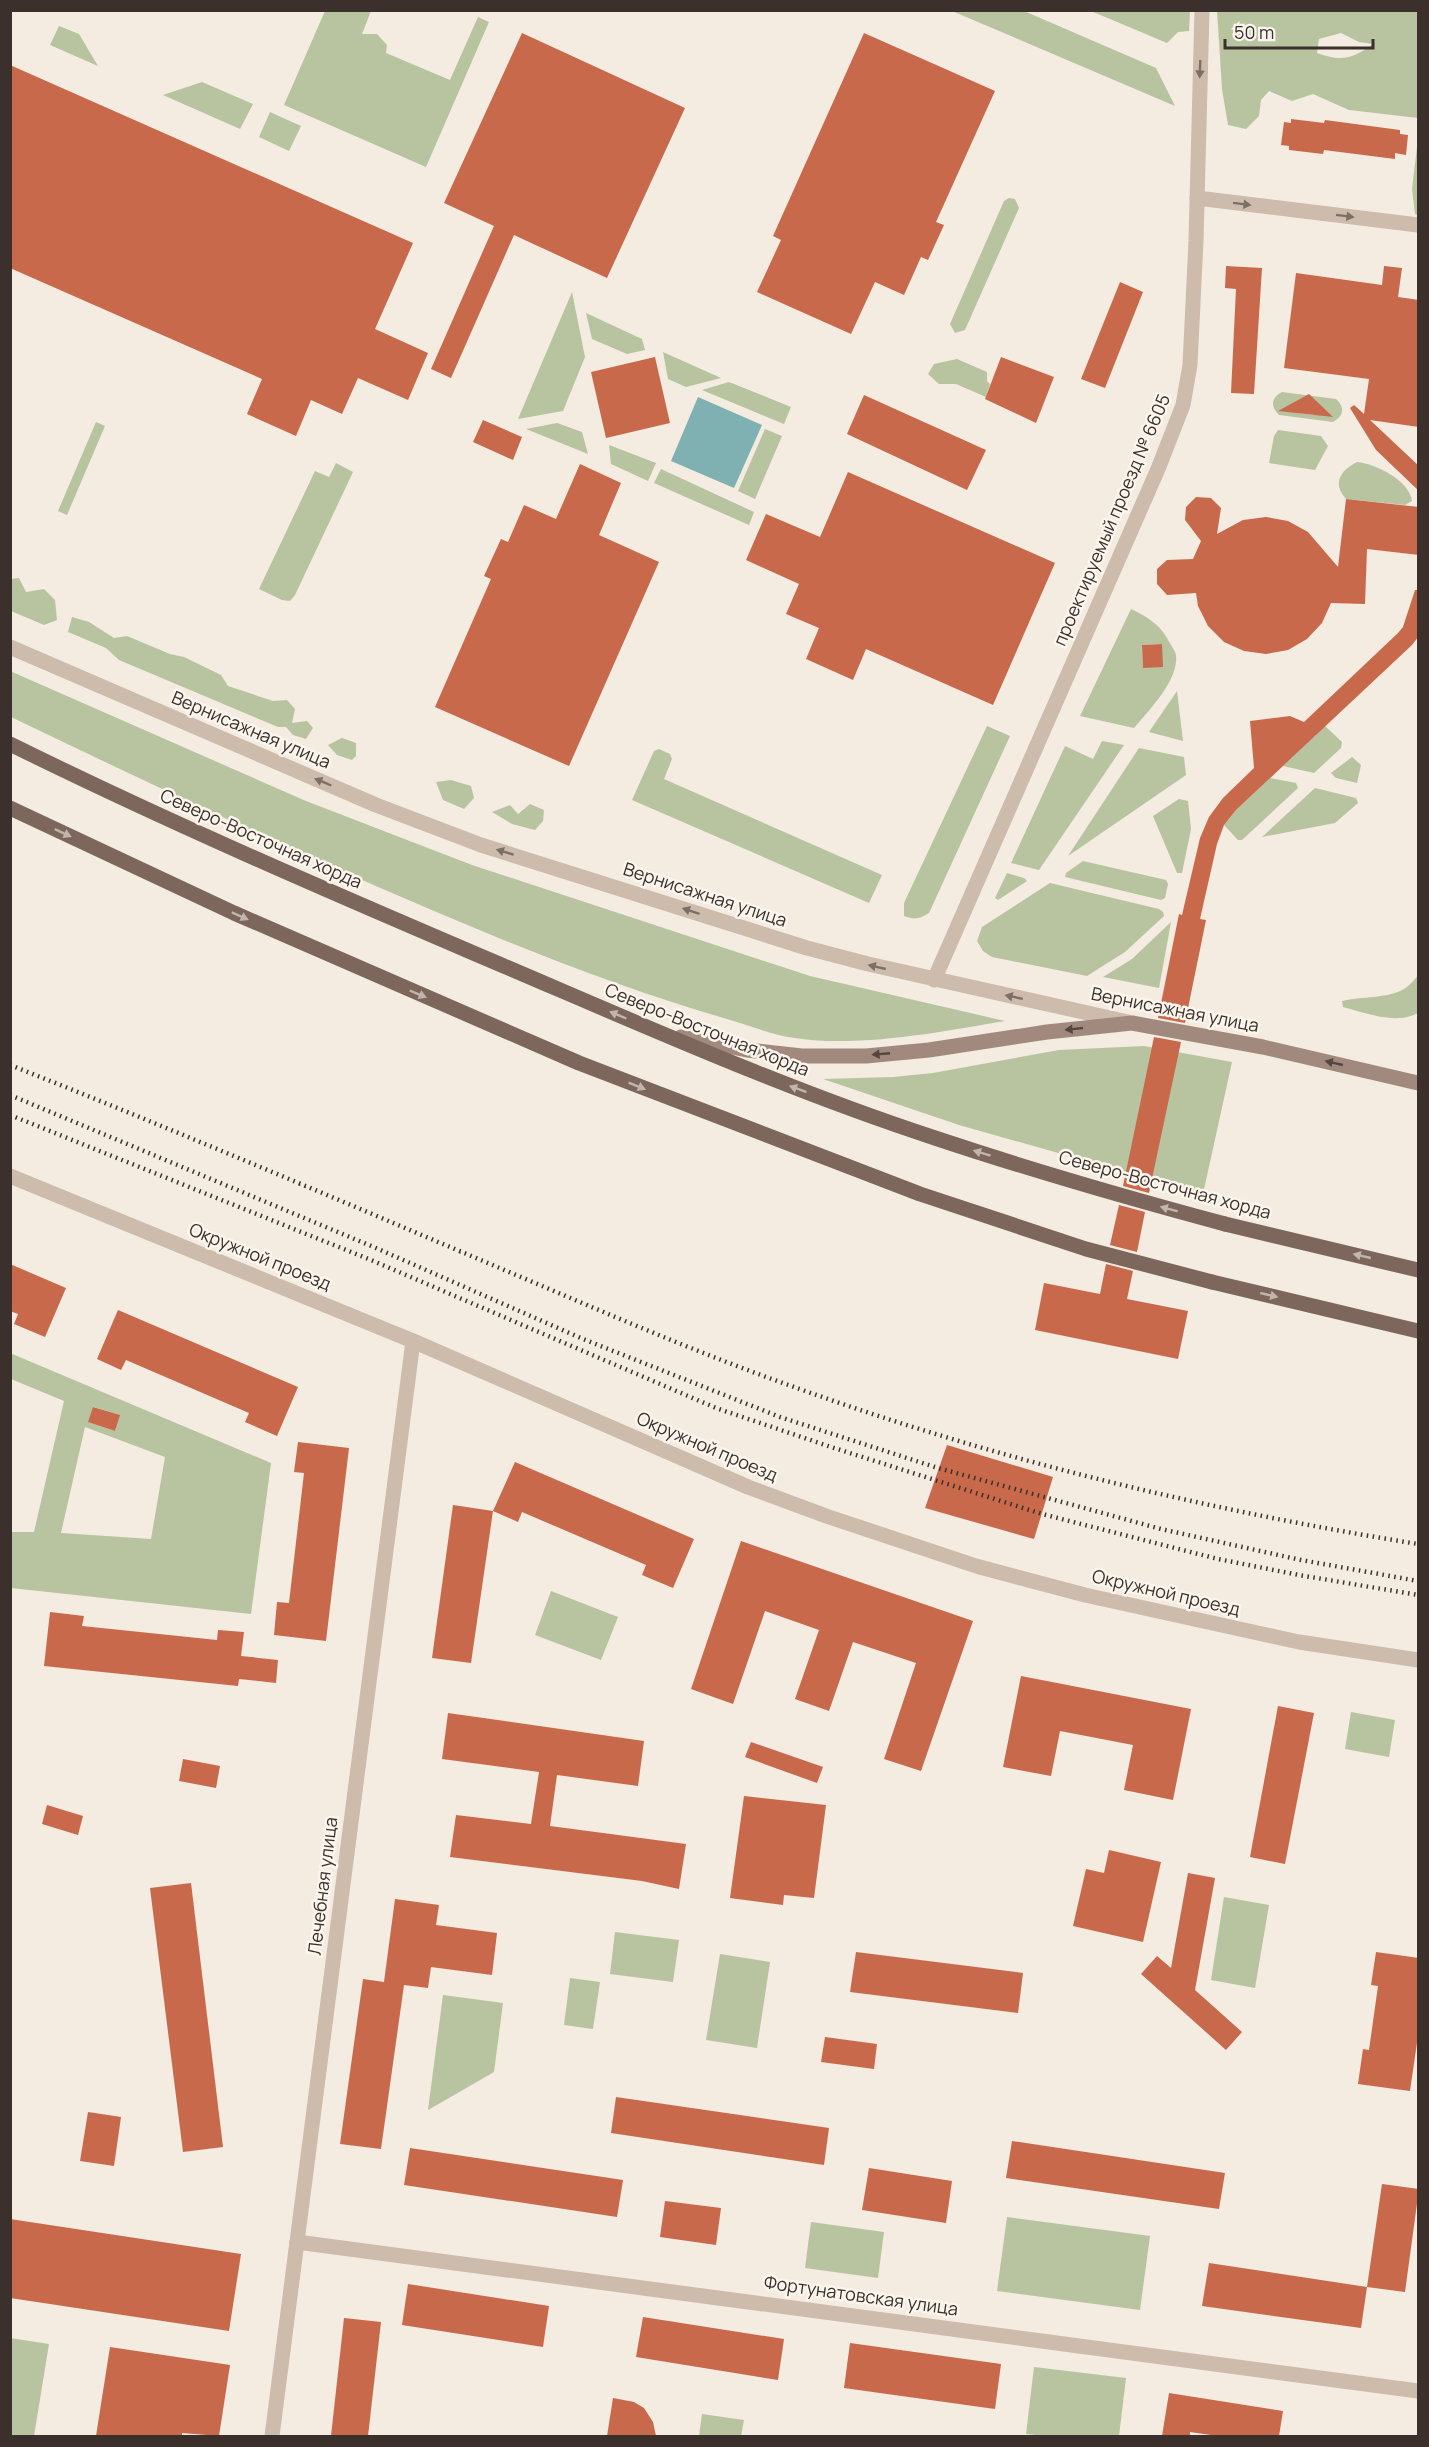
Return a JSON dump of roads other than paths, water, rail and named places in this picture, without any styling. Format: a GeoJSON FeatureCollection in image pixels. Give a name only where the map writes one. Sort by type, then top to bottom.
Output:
{"type":"FeatureCollection","features":[{"type":"Feature","properties":{"kind":"main road","name":"Северо-Восточная хорда"},"geometry":{"type":"LineString","coordinates":[[10,744],[257,861],[662,1034],[788,1085],[934,1138],[1101,1190],[1225,1224],[1419,1270]]}},
{"type":"Feature","properties":{"kind":"main road"},"geometry":{"type":"LineString","coordinates":[[10,808],[234,913],[579,1063],[771,1139],[920,1194],[1086,1249],[1212,1282],[1419,1331]]}},
{"type":"Feature","properties":{"kind":"main road"},"geometry":{"type":"LineString","coordinates":[[662,1034],[747,1050],[802,1056],[866,1056],[929,1050],[1047,1032],[1132,1023]]}},
{"type":"Feature","properties":{"kind":"main road","name":"Вернисажная улица"},"geometry":{"type":"LineString","coordinates":[[1132,1023],[1263,1047],[1419,1083]]}},
{"type":"Feature","properties":{"kind":"main road"},"geometry":{"type":"LineString","coordinates":[[1391,1076],[1419,1071]]}},
{"type":"Feature","properties":{"kind":"street","name":"проектируемый проезд № 6605"},"geometry":{"type":"LineString","coordinates":[[934,980],[1158,469],[1183,405],[1190,365],[1202,10]]}},
{"type":"Feature","properties":{"kind":"street"},"geometry":{"type":"LineString","coordinates":[[1197,198],[1419,225]]}},
{"type":"Feature","properties":{"kind":"street","name":"Вернисажная улица"},"geometry":{"type":"LineString","coordinates":[[10,647],[428,826],[807,948],[934,980],[1132,1023]]}},
{"type":"Feature","properties":{"kind":"street","name":"Окружной проезд"},"geometry":{"type":"LineString","coordinates":[[10,1176],[413,1341],[748,1487],[904,1543],[976,1566],[1085,1595],[1299,1642],[1419,1660]]}},
{"type":"Feature","properties":{"kind":"street","name":"Лечебная улица"},"geometry":{"type":"LineString","coordinates":[[272,2436],[413,1341]]}},
{"type":"Feature","properties":{"kind":"street","name":"Фортунатовская улица"},"geometry":{"type":"LineString","coordinates":[[297,2242],[1419,2391]]}},
{"type":"Feature","properties":{"kind":"water"},"geometry":{"type":"Polygon","coordinates":[[[698,397],[762,425],[734,488],[671,461],[698,397]]]}},
{"type":"Feature","properties":{"kind":"railway"},"geometry":{"type":"LineString","coordinates":[[10,1065],[684,1345],[757,1374],[870,1413],[1025,1460],[1181,1499],[1418,1544]]}},
{"type":"Feature","properties":{"kind":"railway"},"geometry":{"type":"LineString","coordinates":[[10,1095],[376,1248],[583,1339],[780,1417],[938,1468],[1161,1529],[1301,1560],[1418,1581]]}},
{"type":"Feature","properties":{"kind":"railway"},"geometry":{"type":"LineString","coordinates":[[10,1115],[371,1260],[716,1408],[1042,1514],[1218,1559],[1418,1595]]}}]}
